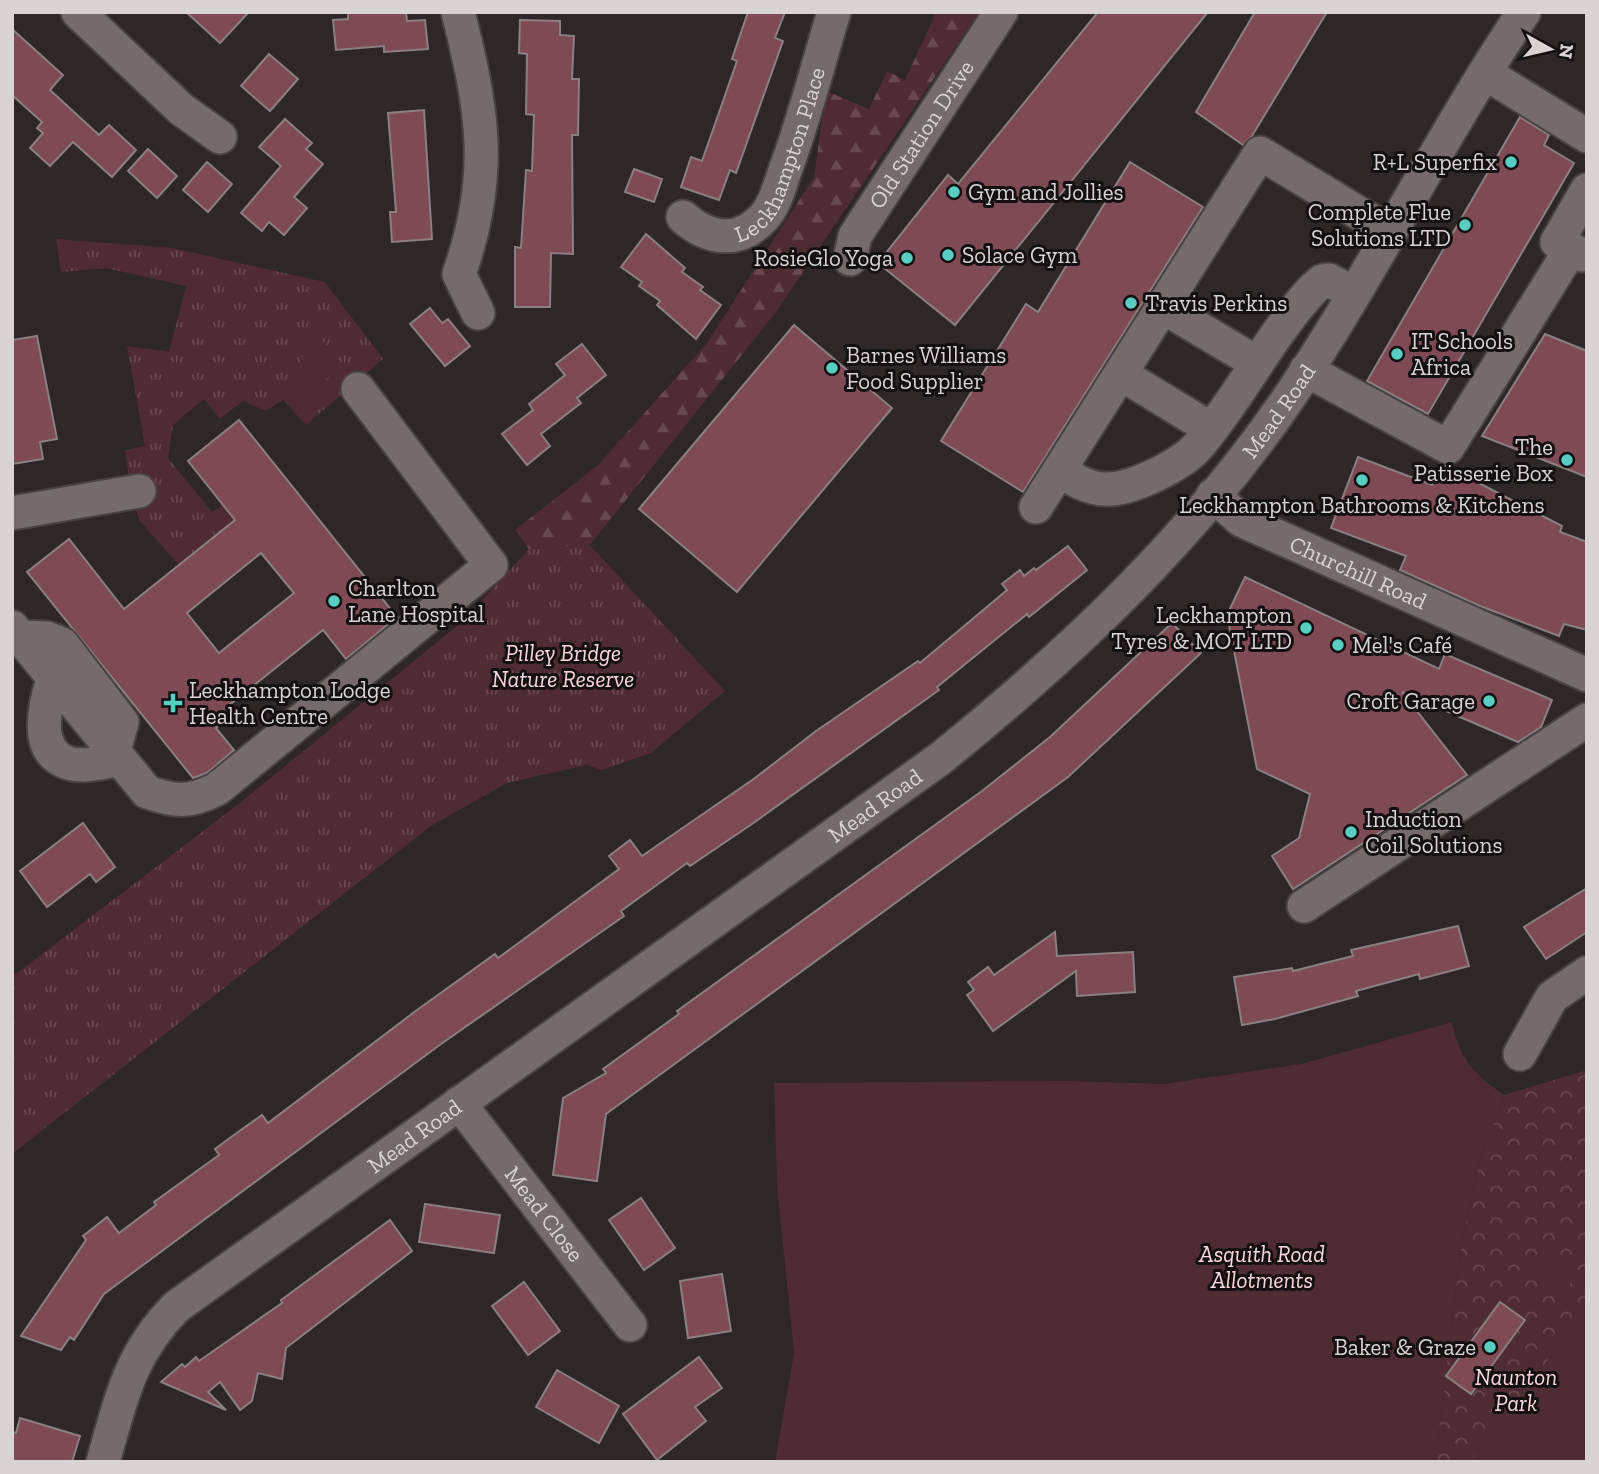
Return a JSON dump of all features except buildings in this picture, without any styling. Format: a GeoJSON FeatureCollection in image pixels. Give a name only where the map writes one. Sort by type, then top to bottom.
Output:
{"type":"FeatureCollection","features":[{"type":"Feature","properties":{"kind":"street"},"geometry":{"type":"LineString","coordinates":[[78,12],[181,109],[220,137]]}},
{"type":"Feature","properties":{"kind":"street"},"geometry":{"type":"LineString","coordinates":[[458,12],[476,86],[482,154],[475,218],[446,274],[478,313]]}},
{"type":"Feature","properties":{"kind":"street","name":"Leckhampton Place"},"geometry":{"type":"LineString","coordinates":[[683,217],[699,231],[713,237],[745,230],[765,217],[775,198],[800,130],[834,12]]}},
{"type":"Feature","properties":{"kind":"street","name":"Old Station Drive"},"geometry":{"type":"LineString","coordinates":[[850,260],[855,236],[1001,12]]}},
{"type":"Feature","properties":{"kind":"street","name":"Mead Road"},"geometry":{"type":"LineString","coordinates":[[103,1462],[134,1361],[145,1342],[176,1307],[941,758],[1101,621],[1213,495],[1292,393],[1524,12]]}},
{"type":"Feature","properties":{"kind":"street"},"geometry":{"type":"LineString","coordinates":[[1485,74],[1587,136]]}},
{"type":"Feature","properties":{"kind":"street"},"geometry":{"type":"LineString","coordinates":[[1036,507],[1260,153],[1390,232]]}},
{"type":"Feature","properties":{"kind":"street"},"geometry":{"type":"LineString","coordinates":[[1306,370],[1448,447],[1579,254],[1557,242],[1587,190]]}},
{"type":"Feature","properties":{"kind":"street"},"geometry":{"type":"LineString","coordinates":[[1059,471],[1082,484],[1105,489],[1136,484],[1197,448],[1302,301],[1322,281],[1329,279],[1353,293]]}},
{"type":"Feature","properties":{"kind":"street"},"geometry":{"type":"LineString","coordinates":[[1163,307],[1257,363]]}},
{"type":"Feature","properties":{"kind":"street"},"geometry":{"type":"LineString","coordinates":[[1121,374],[1211,429]]}},
{"type":"Feature","properties":{"kind":"street"},"geometry":{"type":"LineString","coordinates":[[16,632],[62,644],[105,711],[116,757],[147,792],[171,800],[196,799],[217,789],[491,565],[358,389]]}},
{"type":"Feature","properties":{"kind":"street"},"geometry":{"type":"LineString","coordinates":[[12,513],[139,491]]}},
{"type":"Feature","properties":{"kind":"street","name":"Churchill Road"},"geometry":{"type":"LineString","coordinates":[[1213,495],[1241,520],[1587,675]]}},
{"type":"Feature","properties":{"kind":"street"},"geometry":{"type":"LineString","coordinates":[[16,632],[53,679],[105,711]]}},
{"type":"Feature","properties":{"kind":"street"},"geometry":{"type":"LineString","coordinates":[[53,679],[43,727],[48,751],[66,762],[80,764],[116,757]]}},
{"type":"Feature","properties":{"kind":"street"},"geometry":{"type":"LineString","coordinates":[[48,751],[105,711]]}},
{"type":"Feature","properties":{"kind":"street"},"geometry":{"type":"LineString","coordinates":[[1304,906],[1587,720]]}},
{"type":"Feature","properties":{"kind":"street"},"geometry":{"type":"LineString","coordinates":[[1520,1054],[1552,997],[1587,973]]}},
{"type":"Feature","properties":{"kind":"street","name":"Mead Close"},"geometry":{"type":"LineString","coordinates":[[459,1103],[630,1325]]}},
{"type":"Feature","properties":{"kind":"green space"},"geometry":{"type":"Polygon","coordinates":[[[936,12],[979,12],[776,312],[590,545],[529,549],[515,530],[598,465],[707,343],[814,177],[826,91],[869,109],[887,71],[905,80],[936,12]]]}},
{"type":"Feature","properties":{"kind":"green space"},"geometry":{"type":"Polygon","coordinates":[[[56,239],[172,248],[325,282],[383,359],[306,425],[283,400],[266,411],[243,401],[220,419],[204,399],[173,425],[168,458],[212,512],[223,505],[235,520],[179,565],[140,521],[132,501],[125,450],[145,446],[127,346],[169,352],[186,286],[106,268],[61,272],[56,239]],[[312,328],[292,391],[303,403],[340,365],[312,328]]]}},
{"type":"Feature","properties":{"kind":"green space"},"geometry":{"type":"Polygon","coordinates":[[[312,327],[341,365],[302,404],[291,391],[312,327]]]}},
{"type":"Feature","properties":{"kind":"green space","name":"Pilley Bridge Nature Reserve"},"geometry":{"type":"Polygon","coordinates":[[[590,545],[725,691],[651,753],[602,770],[587,765],[507,783],[431,826],[12,1154],[12,977],[236,806],[463,621],[529,549],[590,545]]]}},
{"type":"Feature","properties":{"kind":"green space","name":"Asquith Road Allotments"},"geometry":{"type":"Polygon","coordinates":[[[1452,1022],[1459,1046],[1469,1064],[1504,1095],[1478,1166],[1461,1246],[1435,1462],[775,1462],[794,1353],[777,1186],[774,1083],[1066,1081],[1163,1084],[1301,1064],[1452,1022]]]}},
{"type":"Feature","properties":{"kind":"green space","name":"Naunton Park"},"geometry":{"type":"Polygon","coordinates":[[[1587,1070],[1587,1462],[1435,1462],[1461,1246],[1478,1166],[1504,1095],[1587,1070]]]}},
{"type":"Feature","properties":{"kind":"green space"},"geometry":{"type":"Polygon","coordinates":[[[1554,1252],[1579,1270],[1562,1295],[1536,1277],[1554,1252]]]}},
{"type":"Feature","properties":{"kind":"green space"},"geometry":{"type":"Polygon","coordinates":[[[1587,1308],[1587,1462],[1470,1462],[1587,1308]]]}},
{"type":"Feature","properties":{"kind":"place","name":"R+L Superfix"},"geometry":{"type":"Point","coordinates":[1511,162]}},
{"type":"Feature","properties":{"kind":"place","name":"Gym and Jollies"},"geometry":{"type":"Point","coordinates":[954,192]}},
{"type":"Feature","properties":{"kind":"place","name":"Complete Flue Solutions LTD"},"geometry":{"type":"Point","coordinates":[1465,225]}},
{"type":"Feature","properties":{"kind":"place","name":"Solace Gym"},"geometry":{"type":"Point","coordinates":[948,255]}},
{"type":"Feature","properties":{"kind":"place","name":"RosieGlo Yoga"},"geometry":{"type":"Point","coordinates":[907,258]}},
{"type":"Feature","properties":{"kind":"place","name":"Travis Perkins"},"geometry":{"type":"Point","coordinates":[1131,303]}},
{"type":"Feature","properties":{"kind":"place","name":"IT Schools Africa"},"geometry":{"type":"Point","coordinates":[1397,354]}},
{"type":"Feature","properties":{"kind":"place","name":"Barnes Williams Food Supplier"},"geometry":{"type":"Point","coordinates":[832,368]}},
{"type":"Feature","properties":{"kind":"place","name":"The Patisserie Box"},"geometry":{"type":"Point","coordinates":[1567,460]}},
{"type":"Feature","properties":{"kind":"place","name":"Leckhampton Bathrooms & Kitchens"},"geometry":{"type":"Point","coordinates":[1362,480]}},
{"type":"Feature","properties":{"kind":"place","name":"Charlton Lane Hospital"},"geometry":{"type":"Point","coordinates":[334,601]}},
{"type":"Feature","properties":{"kind":"place","name":"Leckhampton Tyres & MOT LTD"},"geometry":{"type":"Point","coordinates":[1306,628]}},
{"type":"Feature","properties":{"kind":"place","name":"Mel's Café"},"geometry":{"type":"Point","coordinates":[1338,645]}},
{"type":"Feature","properties":{"kind":"place","name":"Croft Garage"},"geometry":{"type":"Point","coordinates":[1489,701]}},
{"type":"Feature","properties":{"kind":"place","name":"Leckhampton Lodge Health Centre"},"geometry":{"type":"Point","coordinates":[173,703]}},
{"type":"Feature","properties":{"kind":"place","name":"Induction Coil Solutions"},"geometry":{"type":"Point","coordinates":[1351,832]}},
{"type":"Feature","properties":{"kind":"place","name":"Baker & Graze"},"geometry":{"type":"Point","coordinates":[1490,1347]}}]}
